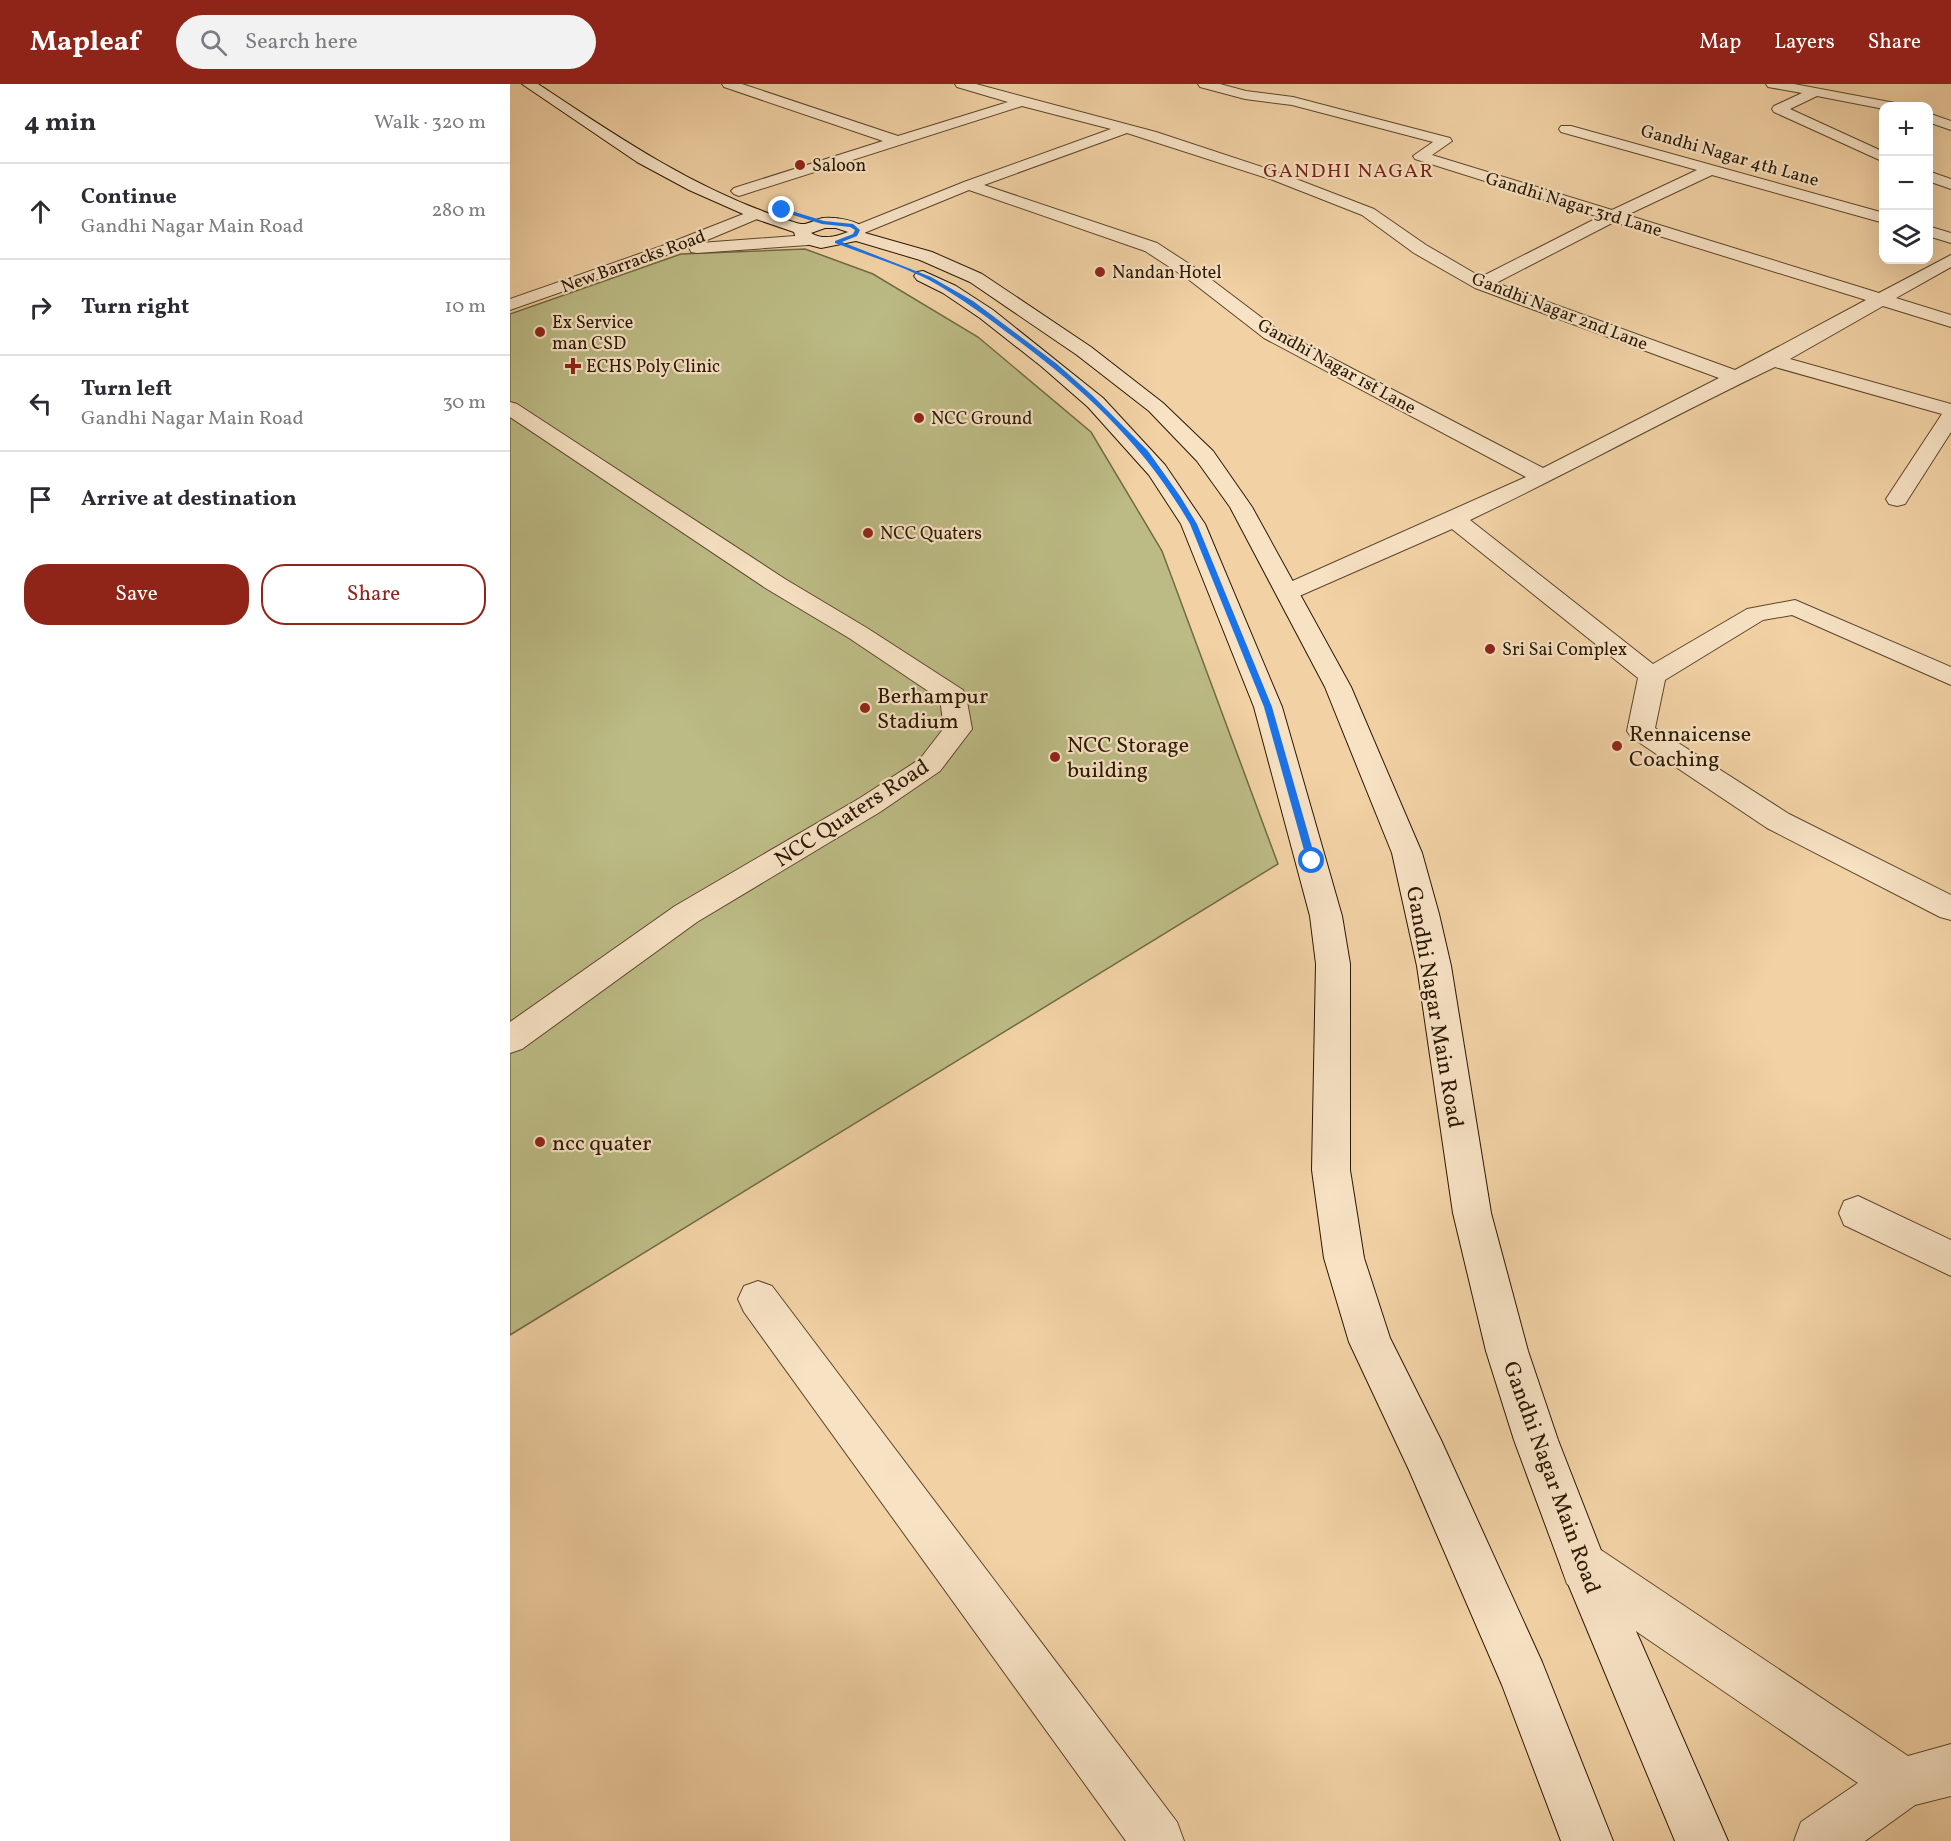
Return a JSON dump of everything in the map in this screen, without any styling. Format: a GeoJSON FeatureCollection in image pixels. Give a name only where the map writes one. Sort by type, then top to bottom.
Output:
{"type":"FeatureCollection","features":[{"type":"Feature","properties":{"kind":"street","name":"Gandhi Nagar Main Road"},"geometry":{"type":"LineString","coordinates":[[529,84],[642,159],[694,187],[756,214],[926,256],[976,278],[1084,351],[1156,407],[1205,456],[1241,507],[1338,687],[1407,853],[1434,966],[1472,1213],[1506,1352],[1536,1440],[1584,1567],[1702,1841]]}},
{"type":"Feature","properties":{"kind":"street"},"geometry":{"type":"LineString","coordinates":[[550,84],[601,114]]}},
{"type":"Feature","properties":{"kind":"street"},"geometry":{"type":"LineString","coordinates":[[729,84],[897,141],[1022,102]]}},
{"type":"Feature","properties":{"kind":"street","name":"Gandhi Nagar 2nd Lane"},"geometry":{"type":"LineString","coordinates":[[962,84],[1151,135],[1278,177],[1368,212],[1420,249],[1481,284],[1735,377]]}},
{"type":"Feature","properties":{"kind":"street","name":"Gandhi Nagar 3rd Lane"},"geometry":{"type":"LineString","coordinates":[[1205,84],[1245,95],[1293,101],[1445,141],[1420,156],[1951,321]]}},
{"type":"Feature","properties":{"kind":"street"},"geometry":{"type":"LineString","coordinates":[[1773,84],[1879,103]]}},
{"type":"Feature","properties":{"kind":"street"},"geometry":{"type":"LineString","coordinates":[[991,93],[1012,87]]}},
{"type":"Feature","properties":{"kind":"street"},"geometry":{"type":"LineString","coordinates":[[1861,99],[1880,92]]}},
{"type":"Feature","properties":{"kind":"street"},"geometry":{"type":"LineString","coordinates":[[1813,93],[1779,109],[1880,156]]}},
{"type":"Feature","properties":{"kind":"street"},"geometry":{"type":"LineString","coordinates":[[1933,119],[1951,126]]}},
{"type":"Feature","properties":{"kind":"street"},"geometry":{"type":"LineString","coordinates":[[668,250],[831,233],[1125,129]]}},
{"type":"Feature","properties":{"kind":"street","name":"Gandhi Nagar 4th Lane"},"geometry":{"type":"LineString","coordinates":[[1566,129],[1879,217]]}},
{"type":"Feature","properties":{"kind":"street","name":"Gandhi Nagar Main Road"},"geometry":{"type":"LineString","coordinates":[[897,141],[734,188],[955,292],[1055,366],[1091,397],[1146,453],[1177,496],[1193,524],[1268,707],[1326,916],[1333,964],[1331,1170],[1344,1258],[1370,1342],[1425,1455],[1525,1679],[1587,1841]]}},
{"type":"Feature","properties":{"kind":"street"},"geometry":{"type":"LineString","coordinates":[[665,154],[696,171]]}},
{"type":"Feature","properties":{"kind":"street"},"geometry":{"type":"LineString","coordinates":[[1481,284],[1613,216],[1712,169]]}},
{"type":"Feature","properties":{"kind":"street"},"geometry":{"type":"LineString","coordinates":[[1933,177],[1951,184]]}},
{"type":"Feature","properties":{"kind":"street","name":"Gandhi Nagar 1st Lane"},"geometry":{"type":"LineString","coordinates":[[969,185],[1151,247],[1194,275],[1271,334],[1543,477]]}},
{"type":"Feature","properties":{"kind":"street","name":"New Barracks Road"},"geometry":{"type":"LineString","coordinates":[[510,305],[668,250],[756,214]]}},
{"type":"Feature","properties":{"kind":"street"},"geometry":{"type":"LineString","coordinates":[[1933,232],[1951,238]]}},
{"type":"Feature","properties":{"kind":"street"},"geometry":{"type":"LineString","coordinates":[[1288,592],[1543,477],[1735,377],[1773,360],[1951,260]]}},
{"type":"Feature","properties":{"kind":"street"},"geometry":{"type":"LineString","coordinates":[[1773,360],[1951,410]]}},
{"type":"Feature","properties":{"kind":"street","name":"NCC Quaters Road"},"geometry":{"type":"LineString","coordinates":[[510,408],[776,584],[858,633],[953,696],[957,729],[930,765],[870,805],[686,914],[510,1040]]}},
{"type":"Feature","properties":{"kind":"street"},"geometry":{"type":"LineString","coordinates":[[1897,499],[1951,416]]}},
{"type":"Feature","properties":{"kind":"street"},"geometry":{"type":"LineString","coordinates":[[1454,519],[1652,676]]}},
{"type":"Feature","properties":{"kind":"street"},"geometry":{"type":"LineString","coordinates":[[1951,677],[1796,607],[1755,614],[1652,676],[1641,731],[1778,821],[1951,909]]}},
{"type":"Feature","properties":{"kind":"street"},"geometry":{"type":"LineString","coordinates":[[1858,1213],[1951,1259]]}},
{"type":"Feature","properties":{"kind":"street"},"geometry":{"type":"LineString","coordinates":[[758,1299],[1158,1841]]}},
{"type":"Feature","properties":{"kind":"street"},"geometry":{"type":"LineString","coordinates":[[1584,1567],[1903,1783]]}},
{"type":"Feature","properties":{"kind":"street"},"geometry":{"type":"LineString","coordinates":[[1820,1841],[1903,1783],[1951,1770]]}},
{"type":"Feature","properties":{"kind":"shaded area","name":"Berhampur Stadium"},"geometry":{"type":"Polygon","coordinates":[[[805,249],[873,274],[978,337],[1091,432],[1162,551],[1278,864],[510,1335],[510,314],[681,254],[805,249]]]}},
{"type":"Feature","properties":{"kind":"place","name":"Saloon"},"geometry":{"type":"Point","coordinates":[800,165]}},
{"type":"Feature","properties":{"kind":"place","name":"Nandan Hotel"},"geometry":{"type":"Point","coordinates":[1100,272]}},
{"type":"Feature","properties":{"kind":"place","name":"Ex Service man CSD"},"geometry":{"type":"Point","coordinates":[540,332]}},
{"type":"Feature","properties":{"kind":"place","name":"ECHS Poly Clinic"},"geometry":{"type":"Point","coordinates":[573,366]}},
{"type":"Feature","properties":{"kind":"place","name":"NCC Ground"},"geometry":{"type":"Point","coordinates":[919,418]}},
{"type":"Feature","properties":{"kind":"place","name":"NCC Quaters"},"geometry":{"type":"Point","coordinates":[868,533]}},
{"type":"Feature","properties":{"kind":"place","name":"Sri Sai Complex"},"geometry":{"type":"Point","coordinates":[1490,649]}},
{"type":"Feature","properties":{"kind":"place","name":"Berhampur Stadium"},"geometry":{"type":"Point","coordinates":[865,708]}},
{"type":"Feature","properties":{"kind":"place","name":"Rennaicense Coaching"},"geometry":{"type":"Point","coordinates":[1617,746]}},
{"type":"Feature","properties":{"kind":"place","name":"NCC Storage building"},"geometry":{"type":"Point","coordinates":[1055,757]}},
{"type":"Feature","properties":{"kind":"place","name":"ncc quater"},"geometry":{"type":"Point","coordinates":[540,1142]}},
{"type":"Feature","properties":{"kind":"district","name":"GANDHI NAGAR"},"geometry":{"type":"Point","coordinates":[1349,170]}},
{"type":"Feature","properties":{"kind":"route"},"geometry":{"type":"LineString","coordinates":[[782,210],[823,223],[851,225],[858,230],[855,235],[837,242],[929,278],[971,302],[1055,366],[1091,397],[1146,453],[1177,496],[1193,524],[1268,707],[1312,861]]}}]}
